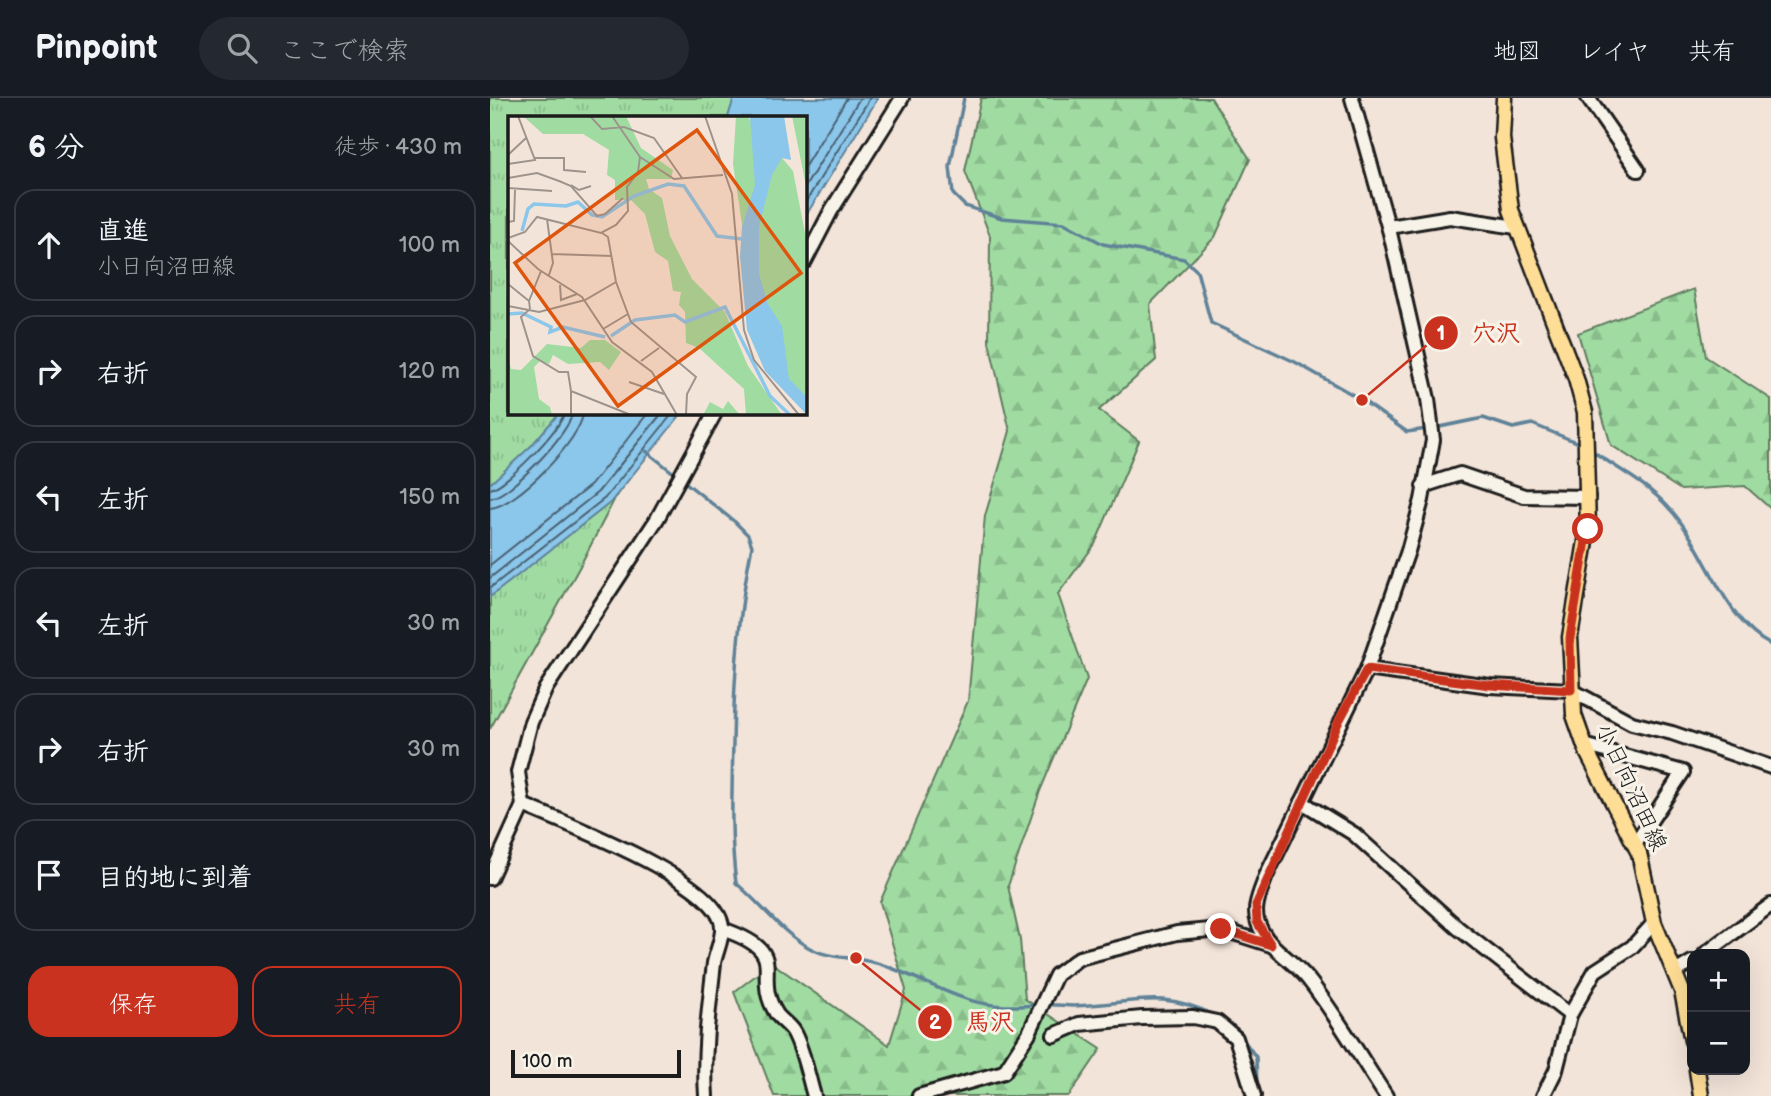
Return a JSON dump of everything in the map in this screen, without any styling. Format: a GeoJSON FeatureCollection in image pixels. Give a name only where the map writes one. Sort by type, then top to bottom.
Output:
{"type":"FeatureCollection","features":[{"type":"Feature","properties":{"kind":"main road","name":"小日向沼田線"},"geometry":{"type":"LineString","coordinates":[[1504,98],[1504,174],[1517,227],[1576,379],[1585,412],[1588,529],[1570,638],[1574,715],[1584,745],[1635,844],[1644,870],[1654,923],[1675,972],[1687,1021]]}},
{"type":"Feature","properties":{"kind":"main road"},"geometry":{"type":"LineString","coordinates":[[1698,1075],[1701,1096]]}},
{"type":"Feature","properties":{"kind":"street"},"geometry":{"type":"LineString","coordinates":[[807,257],[831,211],[902,98]]}},
{"type":"Feature","properties":{"kind":"street"},"geometry":{"type":"LineString","coordinates":[[1352,98],[1389,227],[1429,399],[1433,440],[1422,500],[1408,551],[1367,669],[1302,802],[1256,905],[1257,922],[1271,945],[1305,976],[1331,1009],[1386,1096]]}},
{"type":"Feature","properties":{"kind":"street"},"geometry":{"type":"LineString","coordinates":[[1588,98],[1639,170]]}},
{"type":"Feature","properties":{"kind":"street"},"geometry":{"type":"LineString","coordinates":[[1389,227],[1450,217],[1517,227]]}},
{"type":"Feature","properties":{"kind":"street"},"geometry":{"type":"LineString","coordinates":[[490,878],[523,805],[518,772],[531,722],[546,688],[657,519],[714,415]]}},
{"type":"Feature","properties":{"kind":"street"},"geometry":{"type":"LineString","coordinates":[[1423,486],[1460,474],[1524,496],[1588,497]]}},
{"type":"Feature","properties":{"kind":"street"},"geometry":{"type":"LineString","coordinates":[[1367,669],[1490,685],[1571,690],[1632,723],[1672,733],[1771,767]]}},
{"type":"Feature","properties":{"kind":"street"},"geometry":{"type":"LineString","coordinates":[[1584,745],[1683,772],[1635,844]]}},
{"type":"Feature","properties":{"kind":"street"},"geometry":{"type":"LineString","coordinates":[[1302,802],[1354,834],[1458,928],[1570,1015]]}},
{"type":"Feature","properties":{"kind":"street"},"geometry":{"type":"LineString","coordinates":[[523,805],[643,857],[719,911],[722,929],[715,953],[706,1031],[706,1096]]}},
{"type":"Feature","properties":{"kind":"street"},"geometry":{"type":"LineString","coordinates":[[1712,949],[1771,905]]}},
{"type":"Feature","properties":{"kind":"street"},"geometry":{"type":"LineString","coordinates":[[1543,1096],[1556,1070],[1570,1015],[1595,971],[1632,947],[1654,923]]}},
{"type":"Feature","properties":{"kind":"street"},"geometry":{"type":"LineString","coordinates":[[722,929],[748,938],[765,956],[775,1012],[793,1031],[814,1096]]}},
{"type":"Feature","properties":{"kind":"street"},"geometry":{"type":"LineString","coordinates":[[919,1096],[1004,1072],[1029,1033],[1056,975],[1079,958],[1177,933],[1221,929],[1271,945]]}},
{"type":"Feature","properties":{"kind":"street"},"geometry":{"type":"LineString","coordinates":[[1675,972],[1687,965]]}},
{"type":"Feature","properties":{"kind":"street"},"geometry":{"type":"LineString","coordinates":[[1054,1035],[1079,1024],[1142,1018],[1193,1017],[1217,1022],[1236,1038],[1254,1096]]}},
{"type":"Feature","properties":{"kind":"green space"},"geometry":{"type":"Polygon","coordinates":[[[490,98],[820,98],[806,116],[508,116],[508,415],[658,415],[580,566],[490,729],[490,98]]]}},
{"type":"Feature","properties":{"kind":"green space"},"geometry":{"type":"Polygon","coordinates":[[[981,98],[1211,98],[1250,159],[1215,237],[1150,304],[1156,360],[1099,410],[1139,441],[1095,544],[1058,594],[1087,679],[1040,791],[1008,886],[1020,940],[1025,999],[1101,1049],[1069,1096],[774,1096],[734,992],[772,963],[889,1045],[906,990],[880,902],[968,701],[985,516],[1010,431],[989,342],[990,236],[965,171],[981,98]]]}},
{"type":"Feature","properties":{"kind":"green space"},"geometry":{"type":"Polygon","coordinates":[[[1694,289],[1706,357],[1771,399],[1771,509],[1745,486],[1681,490],[1611,445],[1578,333],[1694,289]]]}},
{"type":"Feature","properties":{"kind":"water"},"geometry":{"type":"Polygon","coordinates":[[[734,98],[878,98],[807,214],[807,116],[728,116],[734,98]]]}},
{"type":"Feature","properties":{"kind":"water"},"geometry":{"type":"Polygon","coordinates":[[[557,415],[680,415],[610,503],[490,597],[490,484],[531,446],[557,415]]]}},
{"type":"Feature","properties":{"kind":"waterway"},"geometry":{"type":"LineString","coordinates":[[964,98],[950,167],[953,194],[965,206],[1002,218],[1064,223],[1103,244],[1184,259],[1197,271],[1211,323],[1295,362],[1362,400],[1407,432],[1427,429]]}},
{"type":"Feature","properties":{"kind":"waterway"},"geometry":{"type":"LineString","coordinates":[[1435,428],[1483,418],[1513,428],[1532,424],[1581,444]]}},
{"type":"Feature","properties":{"kind":"waterway"},"geometry":{"type":"LineString","coordinates":[[1591,450],[1661,499],[1694,542],[1740,619],[1771,645]]}},
{"type":"Feature","properties":{"kind":"waterway"},"geometry":{"type":"LineString","coordinates":[[646,451],[735,522],[748,535],[752,546],[740,620],[734,694],[732,813],[736,883],[798,941],[816,951],[880,964],[972,1001],[991,1005],[1038,1005]]}},
{"type":"Feature","properties":{"kind":"waterway"},"geometry":{"type":"LineString","coordinates":[[1046,1005],[1073,1006],[1161,1000],[1195,1007],[1216,1016]]}},
{"type":"Feature","properties":{"kind":"waterway"},"geometry":{"type":"LineString","coordinates":[[1239,1034],[1256,1057],[1257,1087]]}},
{"type":"Feature","properties":{"kind":"place","name":"穴沢"},"geometry":{"type":"Point","coordinates":[1362,400]}},
{"type":"Feature","properties":{"kind":"place","name":"馬沢"},"geometry":{"type":"Point","coordinates":[856,958]}},
{"type":"Feature","properties":{"kind":"route"},"geometry":{"type":"LineString","coordinates":[[1221,929],[1271,945],[1257,922],[1256,905],[1266,876],[1340,719],[1367,669],[1490,685],[1571,690],[1570,638],[1588,529]]}}]}
